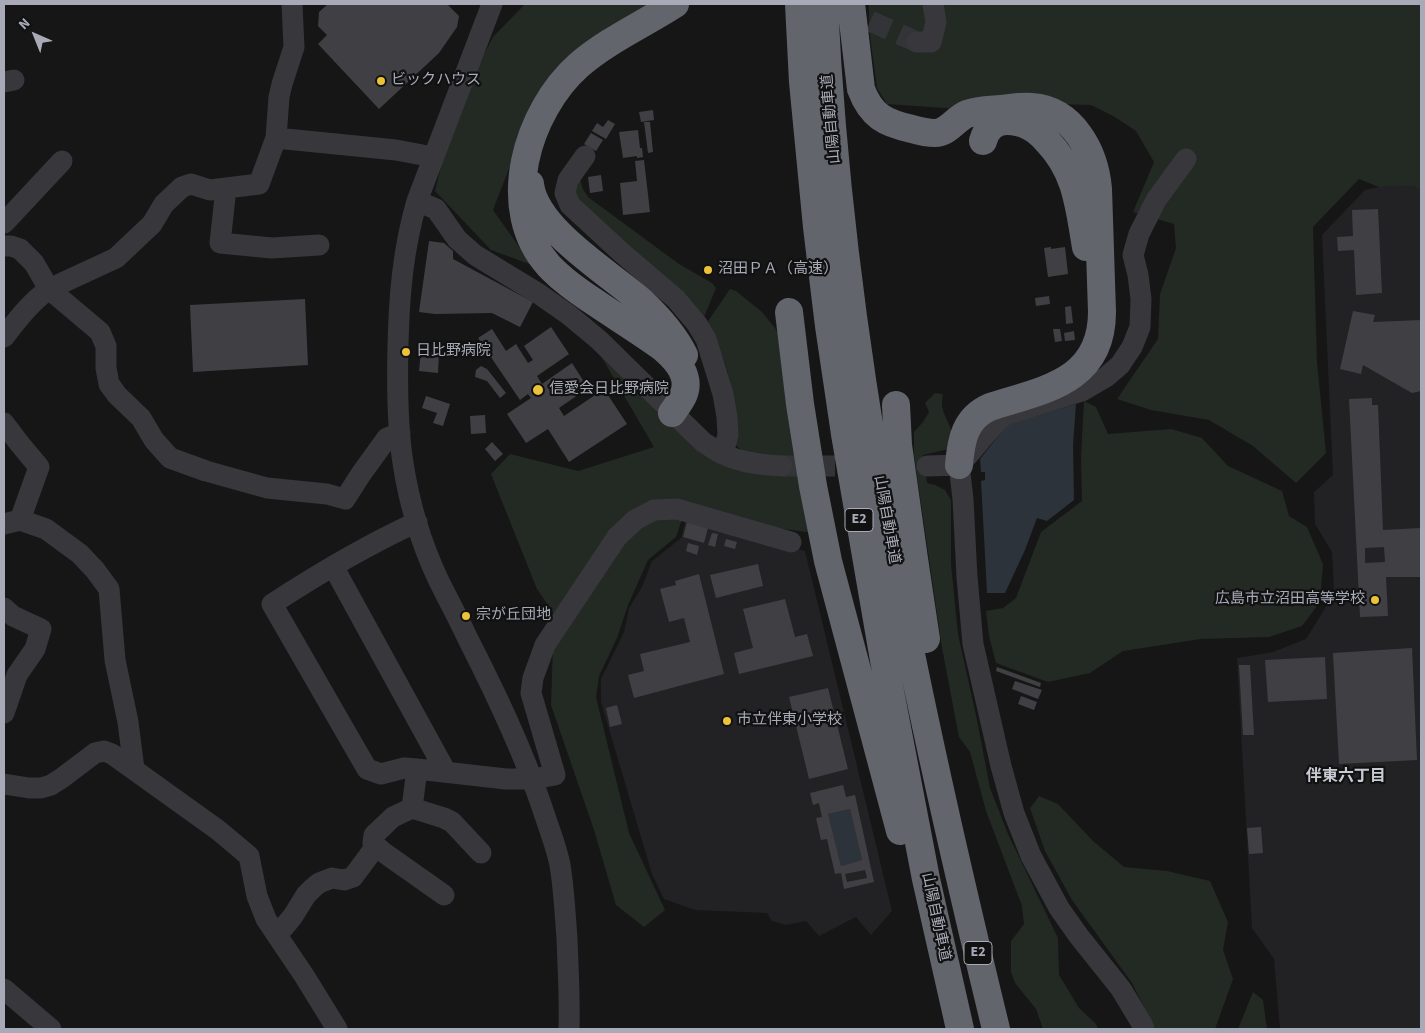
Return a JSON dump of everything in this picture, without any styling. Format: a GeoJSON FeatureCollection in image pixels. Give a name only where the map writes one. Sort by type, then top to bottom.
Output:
{"type":"FeatureCollection","features":[{"type":"Feature","properties":{"kind":"highway"},"geometry":{"type":"LineString","coordinates":[[672,413],[684,395],[684,376],[679,364],[662,348],[573,288],[548,265],[530,235],[526,223],[522,196],[524,168],[530,141],[542,112],[559,86],[591,55],[675,4]]}},
{"type":"Feature","properties":{"kind":"highway"},"geometry":{"type":"LineString","coordinates":[[672,413],[685,397],[691,383],[688,364],[680,348],[661,321],[641,301],[564,238],[548,222],[537,206],[531,189],[530,179],[532,158],[542,125],[563,89],[595,59],[684,4]]}},
{"type":"Feature","properties":{"kind":"highway","name":"山陽自動車道"},"geometry":{"type":"LineString","coordinates":[[799,4],[802,82],[817,227],[846,442],[884,660],[926,879],[958,1029]]}},
{"type":"Feature","properties":{"kind":"highway","name":"山陽自動車道"},"geometry":{"type":"LineString","coordinates":[[824,4],[828,90],[841,222],[857,347],[896,579],[920,698],[959,876],[996,1029]]}},
{"type":"Feature","properties":{"kind":"highway"},"geometry":{"type":"LineString","coordinates":[[851,4],[861,89],[870,108],[884,120],[909,128],[935,133],[942,132],[960,117],[972,113],[1015,107],[1040,108],[1054,113],[1079,133],[1086,144],[1095,169],[1098,189],[1102,312],[1100,337],[1097,345],[1083,367],[1063,382],[981,412],[971,422],[964,434],[960,446],[959,464]]}},
{"type":"Feature","properties":{"kind":"highway"},"geometry":{"type":"LineString","coordinates":[[959,464],[959,436],[963,424],[971,414],[986,403],[1054,380],[1069,370],[1079,360],[1088,345],[1092,337],[1095,321],[1092,284],[1078,198],[1071,175],[1064,162],[1040,133],[1019,122],[1007,121],[996,123],[987,131],[983,141]]}},
{"type":"Feature","properties":{"kind":"highway"},"geometry":{"type":"LineString","coordinates":[[789,312],[813,486],[828,561],[900,829],[958,1029]]}},
{"type":"Feature","properties":{"kind":"highway"},"geometry":{"type":"LineString","coordinates":[[896,405],[898,445],[935,693],[959,876]]}},
{"type":"Feature","properties":{"kind":"street"},"geometry":{"type":"LineString","coordinates":[[4,337],[13,324],[39,296],[49,289],[116,258],[152,224],[164,204],[182,186],[191,184],[210,190],[259,184],[276,138],[279,97],[294,47],[292,4]]}},
{"type":"Feature","properties":{"kind":"street"},"geometry":{"type":"LineString","coordinates":[[492,4],[433,157],[409,228],[402,274],[397,382],[400,433],[403,463],[417,522],[426,550],[438,580],[506,717],[533,780],[560,864],[569,979],[569,1029]]}},
{"type":"Feature","properties":{"kind":"street"},"geometry":{"type":"LineString","coordinates":[[917,42],[931,42],[936,22],[934,4]]}},
{"type":"Feature","properties":{"kind":"street"},"geometry":{"type":"LineString","coordinates":[[276,138],[396,150],[433,157]]}},
{"type":"Feature","properties":{"kind":"street"},"geometry":{"type":"LineString","coordinates":[[585,156],[568,180],[565,193],[570,205],[676,299],[697,324],[706,339],[723,394],[728,435],[723,454]]}},
{"type":"Feature","properties":{"kind":"street"},"geometry":{"type":"LineString","coordinates":[[927,466],[959,464],[972,452],[997,421],[1005,415],[1082,391],[1106,377],[1120,365],[1132,347],[1140,327],[1141,299],[1138,274],[1132,255],[1139,234],[1156,200],[1186,159]]}},
{"type":"Feature","properties":{"kind":"street"},"geometry":{"type":"LineString","coordinates":[[4,223],[62,161]]}},
{"type":"Feature","properties":{"kind":"street"},"geometry":{"type":"LineString","coordinates":[[226,188],[220,243],[272,248],[319,245]]}},
{"type":"Feature","properties":{"kind":"street"},"geometry":{"type":"LineString","coordinates":[[417,201],[436,209],[456,239],[475,255],[539,294],[569,315],[599,340],[703,442],[723,454],[741,460],[782,466]]}},
{"type":"Feature","properties":{"kind":"street"},"geometry":{"type":"LineString","coordinates":[[4,246],[20,249],[34,263],[49,289],[100,332],[106,346],[106,368],[109,384],[117,395],[141,418],[154,440],[170,458],[206,471],[267,488],[327,494],[345,499],[387,438],[400,433]]}},
{"type":"Feature","properties":{"kind":"street"},"geometry":{"type":"LineString","coordinates":[[4,423],[19,444],[40,467],[12,522],[46,529],[80,554],[109,589],[115,660],[128,722],[134,769]]}},
{"type":"Feature","properties":{"kind":"street"},"geometry":{"type":"LineString","coordinates":[[959,464],[973,644],[1000,766],[1014,814],[1031,856],[1059,908],[1122,990],[1144,1029]]}},
{"type":"Feature","properties":{"kind":"street"},"geometry":{"type":"LineString","coordinates":[[417,522],[333,566],[272,604],[367,770],[381,774],[404,768],[506,779],[533,780],[555,775],[531,693],[533,678],[545,645],[617,537],[635,520],[654,510],[677,509],[790,542]]}},
{"type":"Feature","properties":{"kind":"street"},"geometry":{"type":"LineString","coordinates":[[333,566],[446,772]]}},
{"type":"Feature","properties":{"kind":"street"},"geometry":{"type":"LineString","coordinates":[[4,608],[13,616],[41,629],[35,650],[17,675],[4,713]]}},
{"type":"Feature","properties":{"kind":"street"},"geometry":{"type":"LineString","coordinates":[[4,784],[29,788],[46,786],[62,778],[94,753],[104,751],[112,754],[134,769],[218,830],[249,856],[257,896],[266,920],[305,977],[337,1029]]}},
{"type":"Feature","properties":{"kind":"street"},"geometry":{"type":"LineString","coordinates":[[412,808],[418,769]]}},
{"type":"Feature","properties":{"kind":"street"},"geometry":{"type":"LineString","coordinates":[[444,895],[376,846],[373,843],[374,835],[393,817],[412,808],[452,822],[481,853]]}},
{"type":"Feature","properties":{"kind":"street"},"geometry":{"type":"LineString","coordinates":[[276,933],[293,916],[306,895],[313,888],[332,878],[344,880],[353,877],[376,846]]}},
{"type":"Feature","properties":{"kind":"street"},"geometry":{"type":"LineString","coordinates":[[4,989],[51,1029]]}},
{"type":"Feature","properties":{"kind":"shaded area"},"geometry":{"type":"Polygon","coordinates":[[[525,4],[655,4],[605,29],[545,91],[519,143],[493,210],[532,265],[491,250],[435,191],[444,154],[477,68],[493,37],[525,4]]]}},
{"type":"Feature","properties":{"kind":"shaded area"},"geometry":{"type":"Polygon","coordinates":[[[869,4],[1421,4],[1421,190],[1413,186],[1379,187],[1359,179],[1313,227],[1317,362],[1326,453],[1296,483],[1253,446],[1209,420],[1151,410],[1117,399],[1158,339],[1160,294],[1176,248],[1174,224],[1133,212],[1154,162],[1136,131],[1115,117],[1091,105],[1058,104],[959,109],[887,104],[877,88],[869,29],[869,4]]]}},
{"type":"Feature","properties":{"kind":"shaded area"},"geometry":{"type":"Polygon","coordinates":[[[579,176],[588,197],[679,264],[712,283],[716,288],[702,322],[574,198],[579,176]]]}},
{"type":"Feature","properties":{"kind":"shaded area","name":"広島市立沼田高等学校"},"geometry":{"type":"Polygon","coordinates":[[[1413,186],[1421,190],[1421,1029],[1280,1029],[1274,959],[1252,928],[1237,658],[1273,652],[1306,639],[1334,590],[1332,552],[1315,524],[1314,492],[1333,475],[1322,235],[1365,190],[1379,187],[1413,186]]]}},
{"type":"Feature","properties":{"kind":"shaded area"},"geometry":{"type":"Polygon","coordinates":[[[730,289],[736,291],[762,312],[775,328],[789,354],[815,533],[683,516],[676,537],[648,560],[628,605],[617,638],[599,676],[596,697],[629,833],[665,910],[644,927],[616,905],[594,830],[551,705],[554,614],[537,589],[491,474],[510,454],[578,471],[654,447],[591,339],[670,420],[743,451],[734,444],[734,409],[724,360],[704,327],[730,289]]]}},
{"type":"Feature","properties":{"kind":"shaded area"},"geometry":{"type":"Polygon","coordinates":[[[935,393],[943,394],[942,406],[952,432],[952,437],[949,449],[923,455],[927,483],[945,490],[951,500],[951,564],[958,634],[990,788],[1008,834],[1058,938],[1059,975],[1079,1008],[1096,1024],[1098,1029],[1043,1029],[1036,1009],[1015,983],[1011,972],[1011,941],[1024,924],[1022,906],[986,811],[970,752],[959,737],[942,648],[914,455],[914,432],[929,412],[925,403],[935,393]]]}},
{"type":"Feature","properties":{"kind":"shaded area"},"geometry":{"type":"Polygon","coordinates":[[[1084,401],[1096,407],[1108,434],[1171,429],[1202,438],[1228,466],[1282,491],[1289,516],[1307,527],[1323,564],[1320,602],[1302,626],[1269,637],[1201,639],[1123,651],[1090,673],[1048,682],[996,663],[989,636],[986,611],[1003,608],[1016,598],[1041,532],[1082,501],[1081,457],[1084,401]]]}},
{"type":"Feature","properties":{"kind":"shaded area"},"geometry":{"type":"Polygon","coordinates":[[[1076,404],[1073,445],[1074,500],[1047,521],[1037,518],[1025,550],[1005,593],[987,593],[981,481],[985,480],[985,472],[981,472],[980,459],[1008,424],[1076,404]]]}},
{"type":"Feature","properties":{"kind":"shaded area","name":"市立伴東小学校"},"geometry":{"type":"Polygon","coordinates":[[[686,519],[805,551],[892,911],[871,935],[856,917],[819,936],[806,921],[786,925],[772,921],[767,913],[695,910],[664,899],[652,874],[601,702],[601,679],[624,632],[629,608],[642,587],[652,561],[681,538],[686,519]]]}},
{"type":"Feature","properties":{"kind":"shaded area"},"geometry":{"type":"Polygon","coordinates":[[[1039,796],[1058,804],[1093,841],[1124,867],[1167,871],[1210,881],[1228,922],[1223,950],[1233,979],[1215,1029],[1157,1029],[1154,1027],[1132,983],[1072,900],[1045,851],[1030,808],[1039,796]]]}},
{"type":"Feature","properties":{"kind":"shaded area"},"geometry":{"type":"Polygon","coordinates":[[[850,809],[862,860],[841,866],[828,814],[850,809]]]}},
{"type":"Feature","properties":{"kind":"shaded area"},"geometry":{"type":"Polygon","coordinates":[[[1253,992],[1263,1000],[1267,1029],[1238,1029],[1253,992]]]}},
{"type":"Feature","properties":{"kind":"building","name":"ビックハウス"},"geometry":{"type":"Polygon","coordinates":[[[328,4],[447,4],[459,16],[457,27],[439,53],[379,109],[318,44],[327,35],[318,26],[319,12],[328,4]]]}},
{"type":"Feature","properties":{"kind":"building"},"geometry":{"type":"Polygon","coordinates":[[[653,110],[654,120],[641,122],[639,112],[653,110]]]}},
{"type":"Feature","properties":{"kind":"building"},"geometry":{"type":"Polygon","coordinates":[[[608,120],[615,124],[606,139],[592,131],[597,123],[603,127],[608,120]]]}},
{"type":"Feature","properties":{"kind":"building"},"geometry":{"type":"Polygon","coordinates":[[[644,122],[650,122],[653,152],[648,153],[644,122]]]}},
{"type":"Feature","properties":{"kind":"building"},"geometry":{"type":"Polygon","coordinates":[[[638,130],[643,157],[623,158],[619,132],[638,130]]]}},
{"type":"Feature","properties":{"kind":"building"},"geometry":{"type":"Polygon","coordinates":[[[591,133],[603,140],[596,151],[584,144],[591,133]]]}},
{"type":"Feature","properties":{"kind":"building"},"geometry":{"type":"Polygon","coordinates":[[[644,160],[650,212],[623,215],[620,183],[637,181],[635,161],[644,160]]]}},
{"type":"Feature","properties":{"kind":"building"},"geometry":{"type":"Polygon","coordinates":[[[601,175],[603,191],[590,193],[588,177],[601,175]]]}},
{"type":"Feature","properties":{"kind":"building"},"geometry":{"type":"Polygon","coordinates":[[[1378,209],[1382,293],[1356,295],[1354,250],[1338,251],[1337,237],[1353,236],[1352,210],[1378,209]]]}},
{"type":"Feature","properties":{"kind":"building"},"geometry":{"type":"Polygon","coordinates":[[[429,241],[444,243],[453,251],[453,259],[533,302],[520,327],[492,313],[435,314],[419,312],[429,241]]]}},
{"type":"Feature","properties":{"kind":"building"},"geometry":{"type":"Polygon","coordinates":[[[1051,247],[1051,249],[1065,247],[1068,274],[1048,277],[1044,248],[1051,247]]]}},
{"type":"Feature","properties":{"kind":"building"},"geometry":{"type":"Polygon","coordinates":[[[1049,296],[1050,304],[1036,306],[1035,298],[1049,296]]]}},
{"type":"Feature","properties":{"kind":"building"},"geometry":{"type":"Polygon","coordinates":[[[305,299],[308,365],[193,372],[190,305],[305,299]]]}},
{"type":"Feature","properties":{"kind":"building"},"geometry":{"type":"Polygon","coordinates":[[[1071,306],[1073,323],[1066,324],[1065,307],[1071,306]]]}},
{"type":"Feature","properties":{"kind":"building"},"geometry":{"type":"Polygon","coordinates":[[[1353,311],[1375,315],[1373,322],[1421,320],[1421,391],[1412,393],[1363,365],[1361,374],[1340,369],[1353,311]]]}},
{"type":"Feature","properties":{"kind":"building"},"geometry":{"type":"Polygon","coordinates":[[[551,327],[569,354],[537,376],[542,384],[572,363],[588,388],[559,408],[564,416],[604,389],[627,424],[569,462],[548,429],[526,443],[507,414],[531,398],[528,394],[520,400],[478,338],[492,329],[506,351],[516,344],[528,363],[533,360],[524,346],[551,327]]]}},
{"type":"Feature","properties":{"kind":"building"},"geometry":{"type":"Polygon","coordinates":[[[1053,329],[1060,329],[1062,341],[1055,342],[1053,329]]]}},
{"type":"Feature","properties":{"kind":"building"},"geometry":{"type":"Polygon","coordinates":[[[1074,331],[1075,340],[1065,341],[1064,333],[1074,331]]]}},
{"type":"Feature","properties":{"kind":"building"},"geometry":{"type":"Polygon","coordinates":[[[421,351],[439,353],[438,373],[419,371],[421,351]]]}},
{"type":"Feature","properties":{"kind":"building"},"geometry":{"type":"Polygon","coordinates":[[[481,366],[487,369],[506,393],[500,398],[487,381],[475,377],[476,370],[481,366]]]}},
{"type":"Feature","properties":{"kind":"building"},"geometry":{"type":"Polygon","coordinates":[[[426,396],[450,404],[443,426],[433,423],[437,413],[422,408],[426,396]]]}},
{"type":"Feature","properties":{"kind":"building"},"geometry":{"type":"Polygon","coordinates":[[[1372,398],[1372,405],[1378,405],[1383,530],[1421,528],[1421,577],[1386,577],[1388,616],[1360,617],[1349,399],[1372,398]],[[1384,547],[1365,548],[1365,563],[1385,562],[1384,547]]]}},
{"type":"Feature","properties":{"kind":"building"},"geometry":{"type":"Polygon","coordinates":[[[485,415],[486,433],[471,434],[470,416],[485,415]]]}},
{"type":"Feature","properties":{"kind":"building"},"geometry":{"type":"Polygon","coordinates":[[[492,442],[503,454],[495,461],[485,449],[492,442]]]}},
{"type":"Feature","properties":{"kind":"building"},"geometry":{"type":"Polygon","coordinates":[[[687,522],[708,528],[704,543],[683,537],[687,522]]]}},
{"type":"Feature","properties":{"kind":"building"},"geometry":{"type":"Polygon","coordinates":[[[712,533],[718,534],[715,547],[708,545],[712,533]]]}},
{"type":"Feature","properties":{"kind":"building"},"geometry":{"type":"Polygon","coordinates":[[[726,539],[737,542],[735,549],[724,546],[726,539]]]}},
{"type":"Feature","properties":{"kind":"building"},"geometry":{"type":"Polygon","coordinates":[[[688,543],[699,546],[697,555],[686,551],[688,543]]]}},
{"type":"Feature","properties":{"kind":"building"},"geometry":{"type":"Polygon","coordinates":[[[758,564],[763,586],[716,598],[710,575],[758,564]]]}},
{"type":"Feature","properties":{"kind":"building"},"geometry":{"type":"Polygon","coordinates":[[[699,574],[724,674],[634,698],[628,675],[644,671],[640,654],[690,642],[684,618],[669,622],[660,589],[676,585],[675,581],[699,574]]]}},
{"type":"Feature","properties":{"kind":"building"},"geometry":{"type":"Polygon","coordinates":[[[785,599],[795,637],[807,634],[813,656],[739,674],[734,653],[753,648],[743,609],[785,599]]]}},
{"type":"Feature","properties":{"kind":"building"},"geometry":{"type":"Polygon","coordinates":[[[1412,648],[1417,760],[1339,764],[1333,653],[1412,648]]]}},
{"type":"Feature","properties":{"kind":"building"},"geometry":{"type":"Polygon","coordinates":[[[1325,657],[1327,699],[1268,702],[1265,660],[1325,657]]]}},
{"type":"Feature","properties":{"kind":"building"},"geometry":{"type":"Polygon","coordinates":[[[1239,665],[1250,665],[1254,735],[1243,735],[1239,665]]]}},
{"type":"Feature","properties":{"kind":"building"},"geometry":{"type":"Polygon","coordinates":[[[997,667],[1041,683],[1040,687],[996,671],[997,667]]]}},
{"type":"Feature","properties":{"kind":"building"},"geometry":{"type":"Polygon","coordinates":[[[1015,681],[1042,690],[1038,699],[1012,689],[1015,681]]]}},
{"type":"Feature","properties":{"kind":"building"},"geometry":{"type":"Polygon","coordinates":[[[828,688],[848,769],[809,779],[789,697],[828,688]]]}},
{"type":"Feature","properties":{"kind":"building"},"geometry":{"type":"Polygon","coordinates":[[[1021,696],[1037,702],[1034,710],[1018,704],[1021,696]]]}},
{"type":"Feature","properties":{"kind":"building"},"geometry":{"type":"Polygon","coordinates":[[[617,705],[622,724],[610,727],[606,708],[617,705]]]}},
{"type":"Feature","properties":{"kind":"building"},"geometry":{"type":"Polygon","coordinates":[[[843,785],[846,797],[855,795],[874,882],[844,889],[841,873],[835,874],[827,839],[821,840],[816,818],[822,817],[819,803],[813,805],[810,793],[843,785]],[[850,809],[828,814],[841,866],[862,860],[850,809]],[[865,870],[845,874],[847,882],[867,878],[865,870]]]}},
{"type":"Feature","properties":{"kind":"building"},"geometry":{"type":"Polygon","coordinates":[[[1261,827],[1263,853],[1249,854],[1247,828],[1261,827]]]}},
{"type":"Feature","properties":{"kind":"tunnel"},"geometry":{"type":"LineString","coordinates":[[841,8],[917,42]]}},
{"type":"Feature","properties":{"kind":"tunnel"},"geometry":{"type":"LineString","coordinates":[[782,466],[864,466]]}},
{"type":"Feature","properties":{"kind":"place","name":"ビックハウス"},"geometry":{"type":"Point","coordinates":[381,81]}},
{"type":"Feature","properties":{"kind":"place","name":"沼田ＰＡ（高速）"},"geometry":{"type":"Point","coordinates":[708,270]}},
{"type":"Feature","properties":{"kind":"place","name":"日比野病院"},"geometry":{"type":"Point","coordinates":[406,352]}},
{"type":"Feature","properties":{"kind":"place","name":"信愛会日比野病院"},"geometry":{"type":"Point","coordinates":[538,390]}},
{"type":"Feature","properties":{"kind":"place","name":"広島市立沼田高等学校"},"geometry":{"type":"Point","coordinates":[1375,600]}},
{"type":"Feature","properties":{"kind":"place","name":"宗が丘団地"},"geometry":{"type":"Point","coordinates":[466,616]}},
{"type":"Feature","properties":{"kind":"place","name":"市立伴東小学校"},"geometry":{"type":"Point","coordinates":[727,721]}},
{"type":"Feature","properties":{"kind":"district","name":"伴東六丁目"},"geometry":{"type":"Point","coordinates":[1346,777]}}]}
